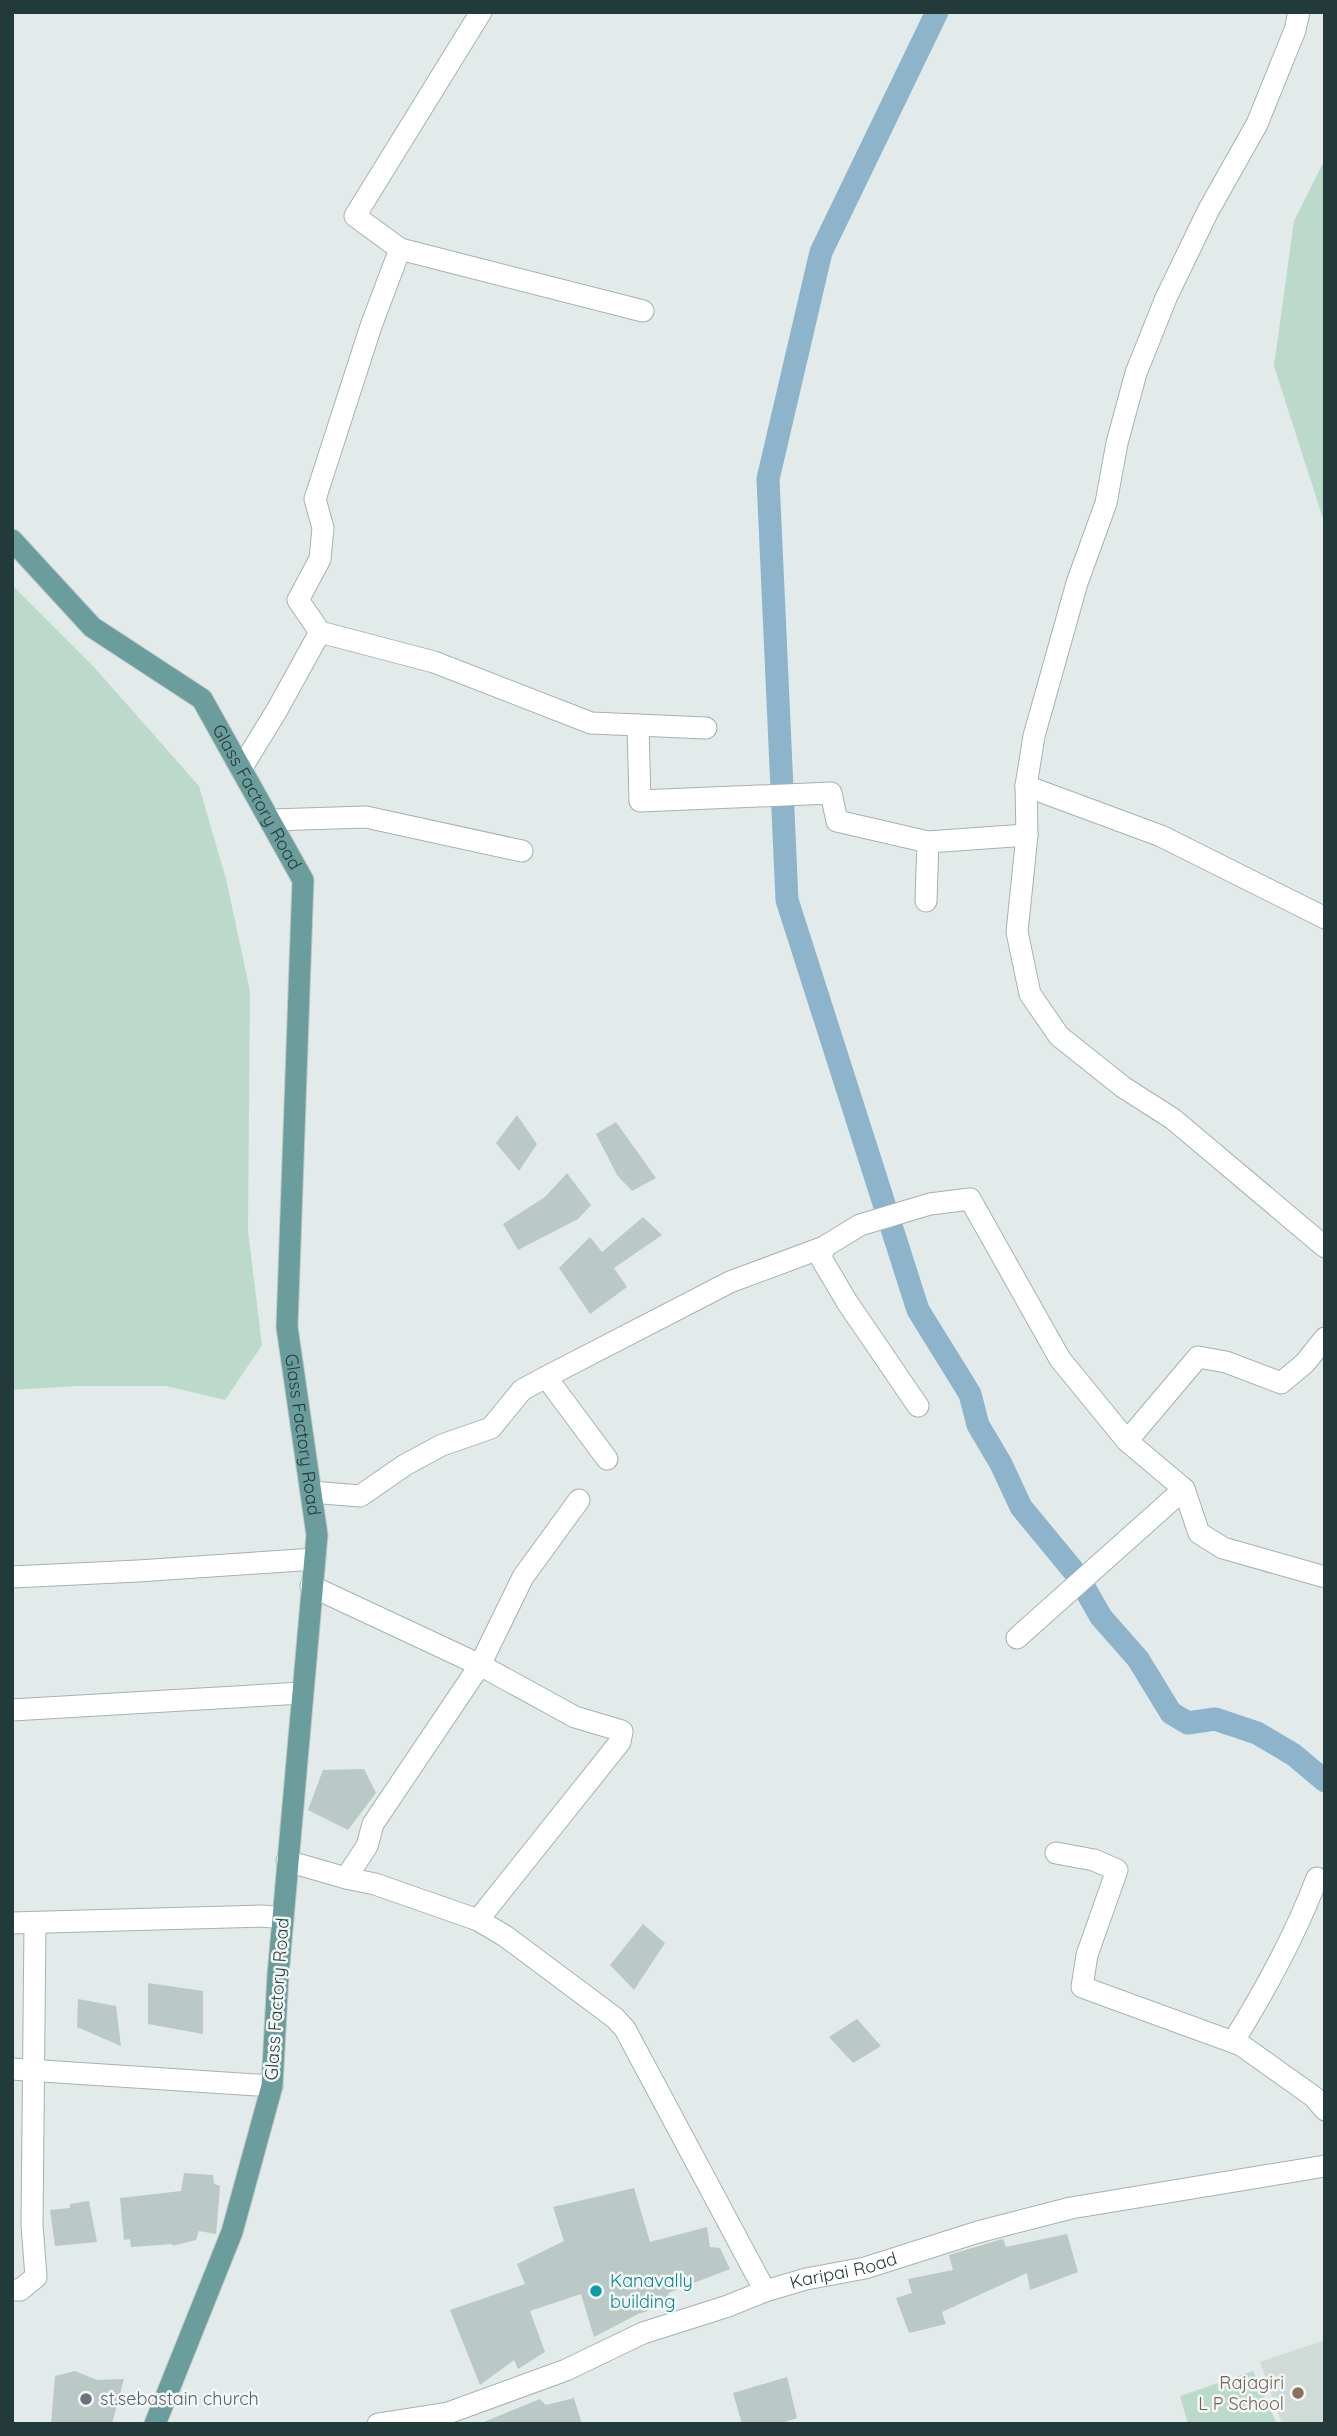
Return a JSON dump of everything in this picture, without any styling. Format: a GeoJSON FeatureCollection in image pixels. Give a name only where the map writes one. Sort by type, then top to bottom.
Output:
{"type":"FeatureCollection","features":[{"type":"Feature","properties":{"kind":"main road","name":"Glass Factory Road"},"geometry":{"type":"LineString","coordinates":[[12,540],[93,627],[202,699],[303,880],[287,1327],[317,1535],[287,1861],[272,2086],[232,2232],[155,2424]]}},
{"type":"Feature","properties":{"kind":"street"},"geometry":{"type":"LineString","coordinates":[[481,12],[355,216],[400,248],[643,311]]}},
{"type":"Feature","properties":{"kind":"street"},"geometry":{"type":"LineString","coordinates":[[1299,12],[1295,30],[1257,124],[1208,211],[1166,298],[1136,373],[1117,443],[1106,503],[1077,583],[1034,736],[1026,786],[1027,835],[1017,932],[1030,994],[1059,1036],[1123,1087],[1173,1119],[1325,1247]]}},
{"type":"Feature","properties":{"kind":"street"},"geometry":{"type":"LineString","coordinates":[[400,248],[371,326],[315,499],[323,528],[320,559],[298,600],[320,632],[435,662],[591,723],[706,728]]}},
{"type":"Feature","properties":{"kind":"street"},"geometry":{"type":"LineString","coordinates":[[241,769],[320,632]]}},
{"type":"Feature","properties":{"kind":"street"},"geometry":{"type":"LineString","coordinates":[[638,725],[640,801],[831,793],[837,821],[928,842],[1027,835]]}},
{"type":"Feature","properties":{"kind":"street"},"geometry":{"type":"LineString","coordinates":[[1026,786],[1161,836],[1325,918]]}},
{"type":"Feature","properties":{"kind":"street"},"geometry":{"type":"LineString","coordinates":[[271,820],[366,817],[522,851]]}},
{"type":"Feature","properties":{"kind":"street"},"geometry":{"type":"LineString","coordinates":[[926,901],[928,842]]}},
{"type":"Feature","properties":{"kind":"street"},"geometry":{"type":"LineString","coordinates":[[311,1492],[360,1496],[405,1465],[442,1445],[491,1428],[522,1390],[730,1282],[824,1247],[860,1225],[930,1204],[970,1199],[1060,1359],[1127,1441],[1184,1489],[1199,1533],[1223,1548],[1325,1577]]}},
{"type":"Feature","properties":{"kind":"street"},"geometry":{"type":"LineString","coordinates":[[824,1247],[821,1258],[847,1302],[918,1406]]}},
{"type":"Feature","properties":{"kind":"street"},"geometry":{"type":"LineString","coordinates":[[1127,1441],[1198,1357],[1226,1362],[1281,1383],[1305,1363],[1325,1338]]}},
{"type":"Feature","properties":{"kind":"street"},"geometry":{"type":"LineString","coordinates":[[546,1377],[607,1459]]}},
{"type":"Feature","properties":{"kind":"street"},"geometry":{"type":"LineString","coordinates":[[1017,1638],[1184,1489]]}},
{"type":"Feature","properties":{"kind":"street"},"geometry":{"type":"LineString","coordinates":[[346,1878],[367,1846],[373,1824],[480,1665],[523,1577],[579,1500]]}},
{"type":"Feature","properties":{"kind":"street"},"geometry":{"type":"LineString","coordinates":[[12,1577],[138,1572],[315,1559]]}},
{"type":"Feature","properties":{"kind":"street"},"geometry":{"type":"LineString","coordinates":[[311,1586],[480,1665],[575,1717],[622,1731],[620,1742],[478,1920]]}},
{"type":"Feature","properties":{"kind":"street"},"geometry":{"type":"LineString","coordinates":[[12,1710],[302,1693]]}},
{"type":"Feature","properties":{"kind":"street"},"geometry":{"type":"LineString","coordinates":[[1056,1853],[1094,1860],[1117,1870],[1087,1955],[1082,1987],[1241,2045],[1314,2096],[1325,2110]]}},
{"type":"Feature","properties":{"kind":"street"},"geometry":{"type":"LineString","coordinates":[[287,1861],[375,1884],[478,1920],[505,1936],[615,2018],[625,2029],[765,2291]]}},
{"type":"Feature","properties":{"kind":"street"},"geometry":{"type":"LineString","coordinates":[[1233,2042],[1272,1978],[1303,1916],[1317,1878]]}},
{"type":"Feature","properties":{"kind":"street"},"geometry":{"type":"LineString","coordinates":[[12,1923],[262,1916],[283,1918]]}},
{"type":"Feature","properties":{"kind":"street"},"geometry":{"type":"LineString","coordinates":[[12,2290],[20,2290],[36,2277],[32,2225],[35,1923]]}},
{"type":"Feature","properties":{"kind":"street"},"geometry":{"type":"LineString","coordinates":[[12,2069],[272,2086]]}},
{"type":"Feature","properties":{"kind":"street","name":"Karipai Road"},"geometry":{"type":"LineString","coordinates":[[377,2424],[434,2420],[566,2370],[643,2333],[765,2291],[806,2279],[865,2268],[978,2232],[1071,2208],[1325,2166]]}},
{"type":"Feature","properties":{"kind":"shaded area","name":"Rajagiri L P School"},"geometry":{"type":"Polygon","coordinates":[[[1325,2340],[1325,2424],[1282,2424],[1260,2362],[1325,2340]]]}},
{"type":"Feature","properties":{"kind":"green space"},"geometry":{"type":"Polygon","coordinates":[[[1325,159],[1325,525],[1274,366],[1294,221],[1325,159]]]}},
{"type":"Feature","properties":{"kind":"green space"},"geometry":{"type":"Polygon","coordinates":[[[12,585],[94,667],[199,786],[226,879],[250,991],[248,1231],[262,1345],[225,1400],[166,1386],[76,1386],[12,1390],[12,585]]]}},
{"type":"Feature","properties":{"kind":"green space"},"geometry":{"type":"Polygon","coordinates":[[[1253,2371],[1277,2424],[1188,2424],[1180,2396],[1253,2371]]]}},
{"type":"Feature","properties":{"kind":"building"},"geometry":{"type":"Polygon","coordinates":[[[517,1115],[537,1144],[519,1171],[496,1143],[517,1115]]]}},
{"type":"Feature","properties":{"kind":"building"},"geometry":{"type":"Polygon","coordinates":[[[616,1122],[656,1178],[632,1191],[617,1175],[596,1134],[616,1122]]]}},
{"type":"Feature","properties":{"kind":"building"},"geometry":{"type":"Polygon","coordinates":[[[567,1173],[591,1205],[578,1219],[518,1250],[503,1224],[545,1197],[567,1173]]]}},
{"type":"Feature","properties":{"kind":"building"},"geometry":{"type":"Polygon","coordinates":[[[643,1217],[662,1235],[614,1268],[627,1287],[590,1314],[559,1268],[590,1237],[602,1252],[643,1217]]]}},
{"type":"Feature","properties":{"kind":"building"},"geometry":{"type":"Polygon","coordinates":[[[364,1769],[376,1793],[348,1830],[308,1810],[323,1770],[364,1769]]]}},
{"type":"Feature","properties":{"kind":"building"},"geometry":{"type":"Polygon","coordinates":[[[643,1924],[665,1943],[634,1990],[610,1965],[643,1924]]]}},
{"type":"Feature","properties":{"kind":"building"},"geometry":{"type":"Polygon","coordinates":[[[148,1983],[203,1991],[203,2034],[148,2024],[148,1983]]]}},
{"type":"Feature","properties":{"kind":"building"},"geometry":{"type":"Polygon","coordinates":[[[78,1999],[116,2006],[121,2046],[77,2027],[78,1999]]]}},
{"type":"Feature","properties":{"kind":"building"},"geometry":{"type":"Polygon","coordinates":[[[857,2019],[881,2046],[853,2063],[829,2037],[857,2019]]]}},
{"type":"Feature","properties":{"kind":"building"},"geometry":{"type":"Polygon","coordinates":[[[184,2173],[213,2175],[214,2184],[220,2186],[216,2234],[199,2231],[196,2240],[172,2246],[173,2244],[131,2247],[130,2239],[124,2240],[120,2198],[181,2191],[184,2173]]]}},
{"type":"Feature","properties":{"kind":"building"},"geometry":{"type":"Polygon","coordinates":[[[634,2188],[650,2242],[707,2227],[710,2247],[720,2248],[730,2269],[668,2293],[672,2304],[638,2314],[594,2337],[581,2294],[530,2311],[545,2352],[518,2369],[514,2360],[480,2385],[450,2310],[525,2284],[517,2264],[564,2241],[553,2207],[634,2188]]]}},
{"type":"Feature","properties":{"kind":"building"},"geometry":{"type":"Polygon","coordinates":[[[89,2201],[97,2242],[55,2246],[50,2210],[70,2208],[70,2204],[89,2201]]]}},
{"type":"Feature","properties":{"kind":"building"},"geometry":{"type":"Polygon","coordinates":[[[1067,2234],[1078,2272],[1030,2290],[1027,2273],[942,2312],[946,2324],[909,2333],[896,2298],[912,2293],[908,2279],[953,2270],[949,2255],[1003,2239],[1006,2247],[1067,2234]]]}},
{"type":"Feature","properties":{"kind":"building","name":"st.sebastain church"},"geometry":{"type":"Polygon","coordinates":[[[75,2371],[97,2380],[124,2379],[112,2424],[51,2424],[55,2376],[75,2371]]]}},
{"type":"Feature","properties":{"kind":"building"},"geometry":{"type":"Polygon","coordinates":[[[787,2377],[797,2418],[779,2424],[742,2424],[733,2393],[787,2377]]]}},
{"type":"Feature","properties":{"kind":"building"},"geometry":{"type":"Polygon","coordinates":[[[574,2398],[582,2424],[479,2424],[540,2399],[546,2405],[574,2398]]]}},
{"type":"Feature","properties":{"kind":"waterway"},"geometry":{"type":"LineString","coordinates":[[937,12],[821,252],[768,479],[787,900],[918,1310],[970,1394],[978,1425],[1001,1464],[1021,1507],[1077,1575],[1101,1617],[1138,1659],[1171,1713],[1188,1723],[1215,1719],[1257,1733],[1294,1755],[1325,1781]]}},
{"type":"Feature","properties":{"kind":"place","name":"Kanavally building"},"geometry":{"type":"Point","coordinates":[596,2291]}},
{"type":"Feature","properties":{"kind":"place","name":"Rajagiri L P School"},"geometry":{"type":"Point","coordinates":[1298,2393]}},
{"type":"Feature","properties":{"kind":"place","name":"st.sebastain church"},"geometry":{"type":"Point","coordinates":[86,2399]}}]}
